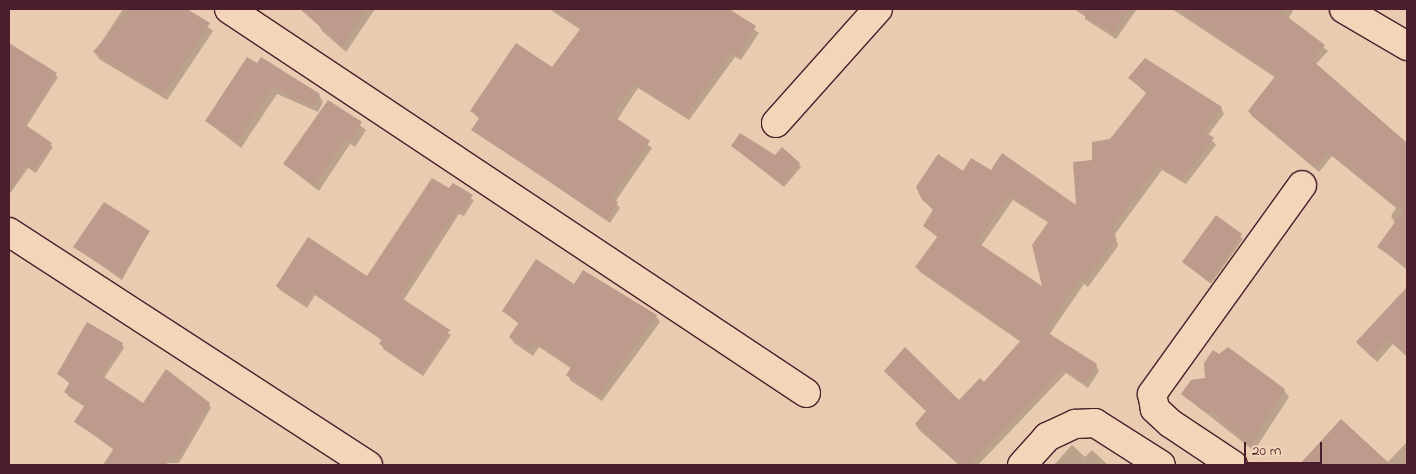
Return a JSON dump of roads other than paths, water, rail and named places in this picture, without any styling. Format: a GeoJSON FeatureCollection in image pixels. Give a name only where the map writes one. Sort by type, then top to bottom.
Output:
{"type":"FeatureCollection","features":[{"type":"Feature","properties":{"kind":"street"},"geometry":{"type":"LineString","coordinates":[[229,9],[806,393]]}},
{"type":"Feature","properties":{"kind":"street"},"geometry":{"type":"LineString","coordinates":[[776,124],[878,9]]}},
{"type":"Feature","properties":{"kind":"street"},"geometry":{"type":"LineString","coordinates":[[1344,9],[1407,46]]}},
{"type":"Feature","properties":{"kind":"street"},"geometry":{"type":"LineString","coordinates":[[1233,465],[1170,423],[1155,409],[1152,394],[1302,185]]}},
{"type":"Feature","properties":{"kind":"street"},"geometry":{"type":"LineString","coordinates":[[9,232],[368,465]]}},
{"type":"Feature","properties":{"kind":"street"},"geometry":{"type":"LineString","coordinates":[[1022,465],[1047,437],[1075,424],[1095,423],[1161,465]]}}]}
